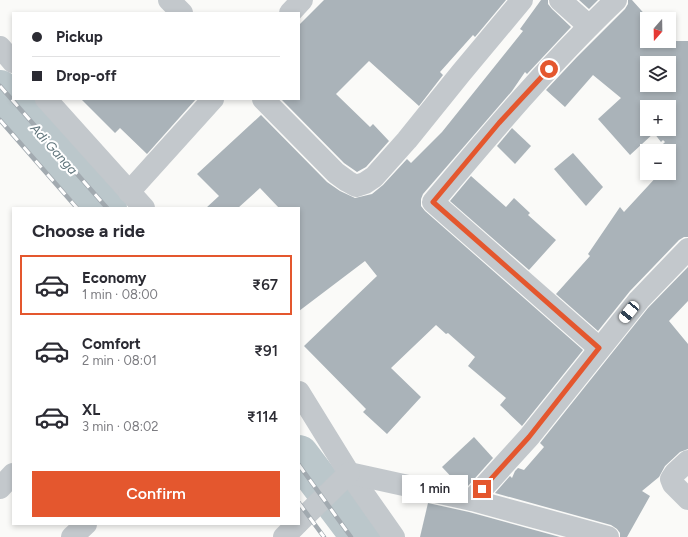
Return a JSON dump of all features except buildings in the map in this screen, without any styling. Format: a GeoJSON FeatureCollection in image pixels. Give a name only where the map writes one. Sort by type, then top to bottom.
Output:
{"type":"FeatureCollection","features":[{"type":"Feature","properties":{"kind":"street"},"geometry":{"type":"LineString","coordinates":[[170,0],[181,12]]}},
{"type":"Feature","properties":{"kind":"street"},"geometry":{"type":"LineString","coordinates":[[291,12],[302,0]]}},
{"type":"Feature","properties":{"kind":"street"},"geometry":{"type":"LineString","coordinates":[[264,100],[336,173],[356,186],[365,183],[374,178],[407,140],[522,0]]}},
{"type":"Feature","properties":{"kind":"street"},"geometry":{"type":"LineString","coordinates":[[560,0],[589,26]]}},
{"type":"Feature","properties":{"kind":"street"},"geometry":{"type":"LineString","coordinates":[[599,348],[433,202],[499,123],[589,26],[616,0]]}},
{"type":"Feature","properties":{"kind":"street"},"geometry":{"type":"LineString","coordinates":[[0,48],[12,61]]}},
{"type":"Feature","properties":{"kind":"street"},"geometry":{"type":"LineString","coordinates":[[47,100],[143,207]]}},
{"type":"Feature","properties":{"kind":"street"},"geometry":{"type":"LineString","coordinates":[[129,192],[212,100]]}},
{"type":"Feature","properties":{"kind":"street"},"geometry":{"type":"LineString","coordinates":[[472,500],[529,437],[639,300],[688,249]]}},
{"type":"Feature","properties":{"kind":"street"},"geometry":{"type":"LineString","coordinates":[[300,394],[349,473],[394,537]]}},
{"type":"Feature","properties":{"kind":"street"},"geometry":{"type":"LineString","coordinates":[[688,461],[675,473],[671,479],[673,484],[688,499]]}},
{"type":"Feature","properties":{"kind":"street"},"geometry":{"type":"LineString","coordinates":[[349,473],[472,500],[608,537]]}},
{"type":"Feature","properties":{"kind":"street"},"geometry":{"type":"LineString","coordinates":[[300,521],[349,473]]}},
{"type":"Feature","properties":{"kind":"street"},"geometry":{"type":"LineString","coordinates":[[0,488],[12,475]]}},
{"type":"Feature","properties":{"kind":"street"},"geometry":{"type":"LineString","coordinates":[[72,537],[85,525]]}},
{"type":"Feature","properties":{"kind":"street"},"geometry":{"type":"LineString","coordinates":[[284,537],[296,525]]}},
{"type":"Feature","properties":{"kind":"waterway","name":"Adi Ganga"},"geometry":{"type":"LineString","coordinates":[[0,90],[106,207]]}},
{"type":"Feature","properties":{"kind":"waterway","name":"Adi Ganga"},"geometry":{"type":"LineString","coordinates":[[300,456],[361,537]]}},
{"type":"Feature","properties":{"kind":"railway"},"geometry":{"type":"LineString","coordinates":[[0,86],[12,100]]}},
{"type":"Feature","properties":{"kind":"railway"},"geometry":{"type":"LineString","coordinates":[[12,100],[106,207]]}},
{"type":"Feature","properties":{"kind":"railway"},"geometry":{"type":"LineString","coordinates":[[0,120],[76,207]]}},
{"type":"Feature","properties":{"kind":"railway"},"geometry":{"type":"LineString","coordinates":[[300,466],[351,537]]}},
{"type":"Feature","properties":{"kind":"railway"},"geometry":{"type":"LineString","coordinates":[[300,504],[324,537]]}},
{"type":"Feature","properties":{"kind":"route"},"geometry":{"type":"LineString","coordinates":[[482,489],[529,437],[599,348],[433,202],[499,123],[549,69]]}}]}
